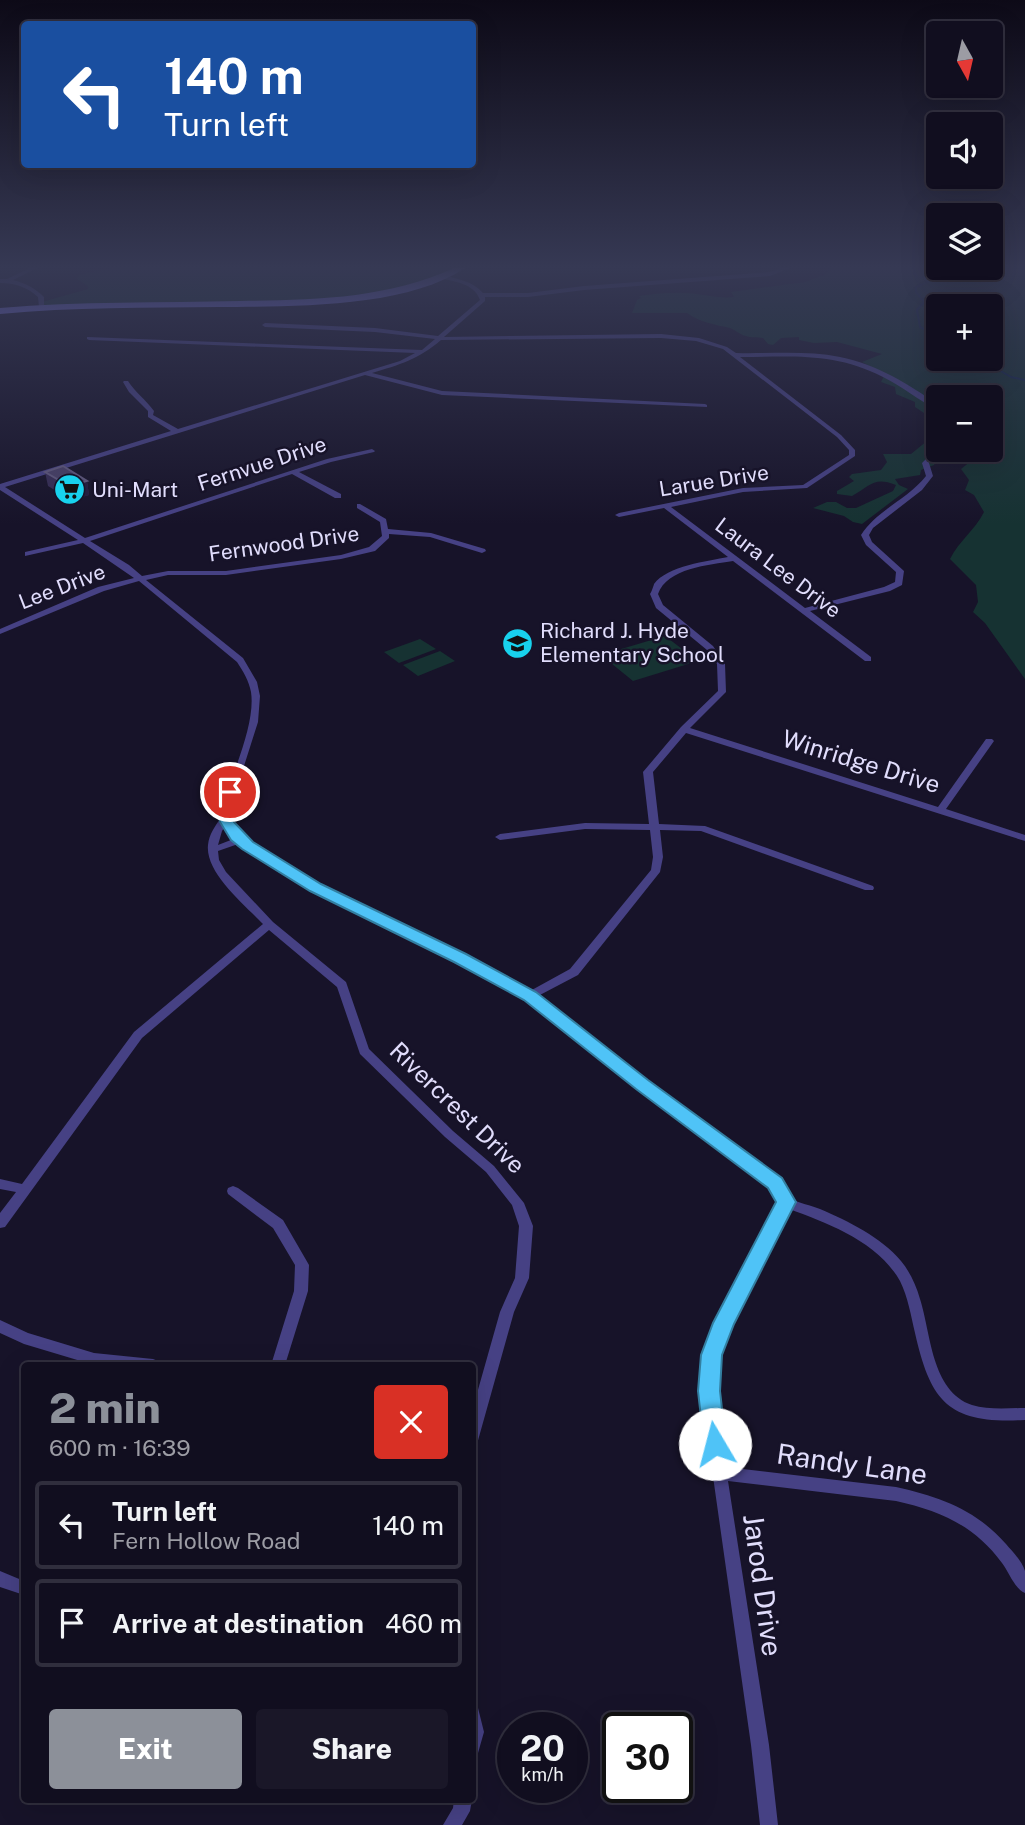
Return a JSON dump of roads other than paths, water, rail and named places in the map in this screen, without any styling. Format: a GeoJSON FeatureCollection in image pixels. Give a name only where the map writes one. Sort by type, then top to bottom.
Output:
{"type":"FeatureCollection","features":[{"type":"Feature","properties":{"kind":"street"},"geometry":{"type":"LineString","coordinates":[[0,487],[402,362],[421,353]]}},
{"type":"Feature","properties":{"kind":"street","name":"Larue Drive"},"geometry":{"type":"LineString","coordinates":[[619,515],[743,490],[806,487],[852,456],[851,447],[839,436],[731,353]]}},
{"type":"Feature","properties":{"kind":"street"},"geometry":{"type":"LineString","coordinates":[[735,355],[832,358],[852,362],[914,390],[926,399]]}},
{"type":"Feature","properties":{"kind":"street"},"geometry":{"type":"LineString","coordinates":[[364,373],[409,387],[452,394],[705,406]]}},
{"type":"Feature","properties":{"kind":"street"},"geometry":{"type":"LineString","coordinates":[[126,382],[132,394],[152,411],[150,416],[176,431]]}},
{"type":"Feature","properties":{"kind":"street","name":"Fernvue Drive"},"geometry":{"type":"LineString","coordinates":[[28,554],[85,540],[329,460],[372,451]]}},
{"type":"Feature","properties":{"kind":"street"},"geometry":{"type":"LineString","coordinates":[[805,610],[876,592],[899,583],[900,571],[869,543],[865,535],[870,527],[920,489],[930,476],[926,462]]}},
{"type":"Feature","properties":{"kind":"street","name":"Fernwood Drive"},"geometry":{"type":"LineString","coordinates":[[293,471],[338,496]]}},
{"type":"Feature","properties":{"kind":"street"},"geometry":{"type":"LineString","coordinates":[[0,487],[126,567],[240,660],[252,678],[256,697],[252,722],[229,794],[226,817],[216,831],[213,850],[241,841]]}},
{"type":"Feature","properties":{"kind":"street","name":"Fernwood Drive"},"geometry":{"type":"LineString","coordinates":[[138,579],[168,573],[226,573],[341,557],[372,549],[386,536],[383,521],[360,506]]}},
{"type":"Feature","properties":{"kind":"street","name":"Laura Lee Drive"},"geometry":{"type":"LineString","coordinates":[[666,506],[868,659]]}},
{"type":"Feature","properties":{"kind":"street"},"geometry":{"type":"LineString","coordinates":[[385,531],[431,536],[482,551]]}},
{"type":"Feature","properties":{"kind":"street"},"geometry":{"type":"LineString","coordinates":[[530,996],[574,972],[606,929],[652,877],[658,857],[652,826],[648,772],[684,729],[722,692],[721,664],[710,648],[659,606],[654,598],[654,589],[661,580],[672,574],[735,558]]}},
{"type":"Feature","properties":{"kind":"street","name":"Lee Drive"},"geometry":{"type":"LineString","coordinates":[[0,632],[101,589],[138,579]]}},
{"type":"Feature","properties":{"kind":"street","name":"Winridge Drive"},"geometry":{"type":"LineString","coordinates":[[684,729],[1025,838]]}},
{"type":"Feature","properties":{"kind":"street"},"geometry":{"type":"LineString","coordinates":[[941,809],[989,741]]}},
{"type":"Feature","properties":{"kind":"street"},"geometry":{"type":"LineString","coordinates":[[226,817],[232,831],[241,841],[315,887],[460,958],[530,996],[775,1183],[786,1202],[815,1212],[882,1250],[898,1268],[909,1290],[938,1381],[949,1398],[962,1407],[985,1415],[1025,1414]]}},
{"type":"Feature","properties":{"kind":"street"},"geometry":{"type":"LineString","coordinates":[[500,837],[585,826],[702,828],[869,888]]}},
{"type":"Feature","properties":{"kind":"street","name":"Rivercrest Drive"},"geometry":{"type":"LineString","coordinates":[[213,850],[222,874],[269,924],[342,985],[364,1051],[449,1134],[490,1169],[518,1203],[526,1226],[522,1278],[507,1312],[476,1416]]}},
{"type":"Feature","properties":{"kind":"street"},"geometry":{"type":"LineString","coordinates":[[0,1223],[138,1035],[269,924]]}},
{"type":"Feature","properties":{"kind":"street"},"geometry":{"type":"LineString","coordinates":[[0,1184],[23,1189]]}},
{"type":"Feature","properties":{"kind":"street"},"geometry":{"type":"LineString","coordinates":[[233,1191],[278,1224],[302,1265],[301,1292],[279,1362]]}},
{"type":"Feature","properties":{"kind":"street","name":"Jarod Drive"},"geometry":{"type":"LineString","coordinates":[[769,1825],[709,1391],[711,1355],[723,1323],[786,1202]]}},
{"type":"Feature","properties":{"kind":"street"},"geometry":{"type":"LineString","coordinates":[[0,1326],[24,1338],[94,1359],[124,1362]]}},
{"type":"Feature","properties":{"kind":"street","name":"Randy Lane"},"geometry":{"type":"LineString","coordinates":[[721,1473],[867,1489],[936,1502],[956,1511],[991,1538],[1006,1555],[1025,1585]]}},
{"type":"Feature","properties":{"kind":"street"},"geometry":{"type":"LineString","coordinates":[[0,1579],[21,1587]]}},
{"type":"Feature","properties":{"kind":"street"},"geometry":{"type":"LineString","coordinates":[[452,1825],[461,1811],[462,1803]]}},
{"type":"Feature","properties":{"kind":"waterway"},"geometry":{"type":"LineString","coordinates":[[1001,371],[1025,380]]}},
{"type":"Feature","properties":{"kind":"place","name":"Uni-Mart"},"geometry":{"type":"Point","coordinates":[69,490]}},
{"type":"Feature","properties":{"kind":"place","name":"Richard J. Hyde Elementary School"},"geometry":{"type":"Point","coordinates":[517,643]}}]}
